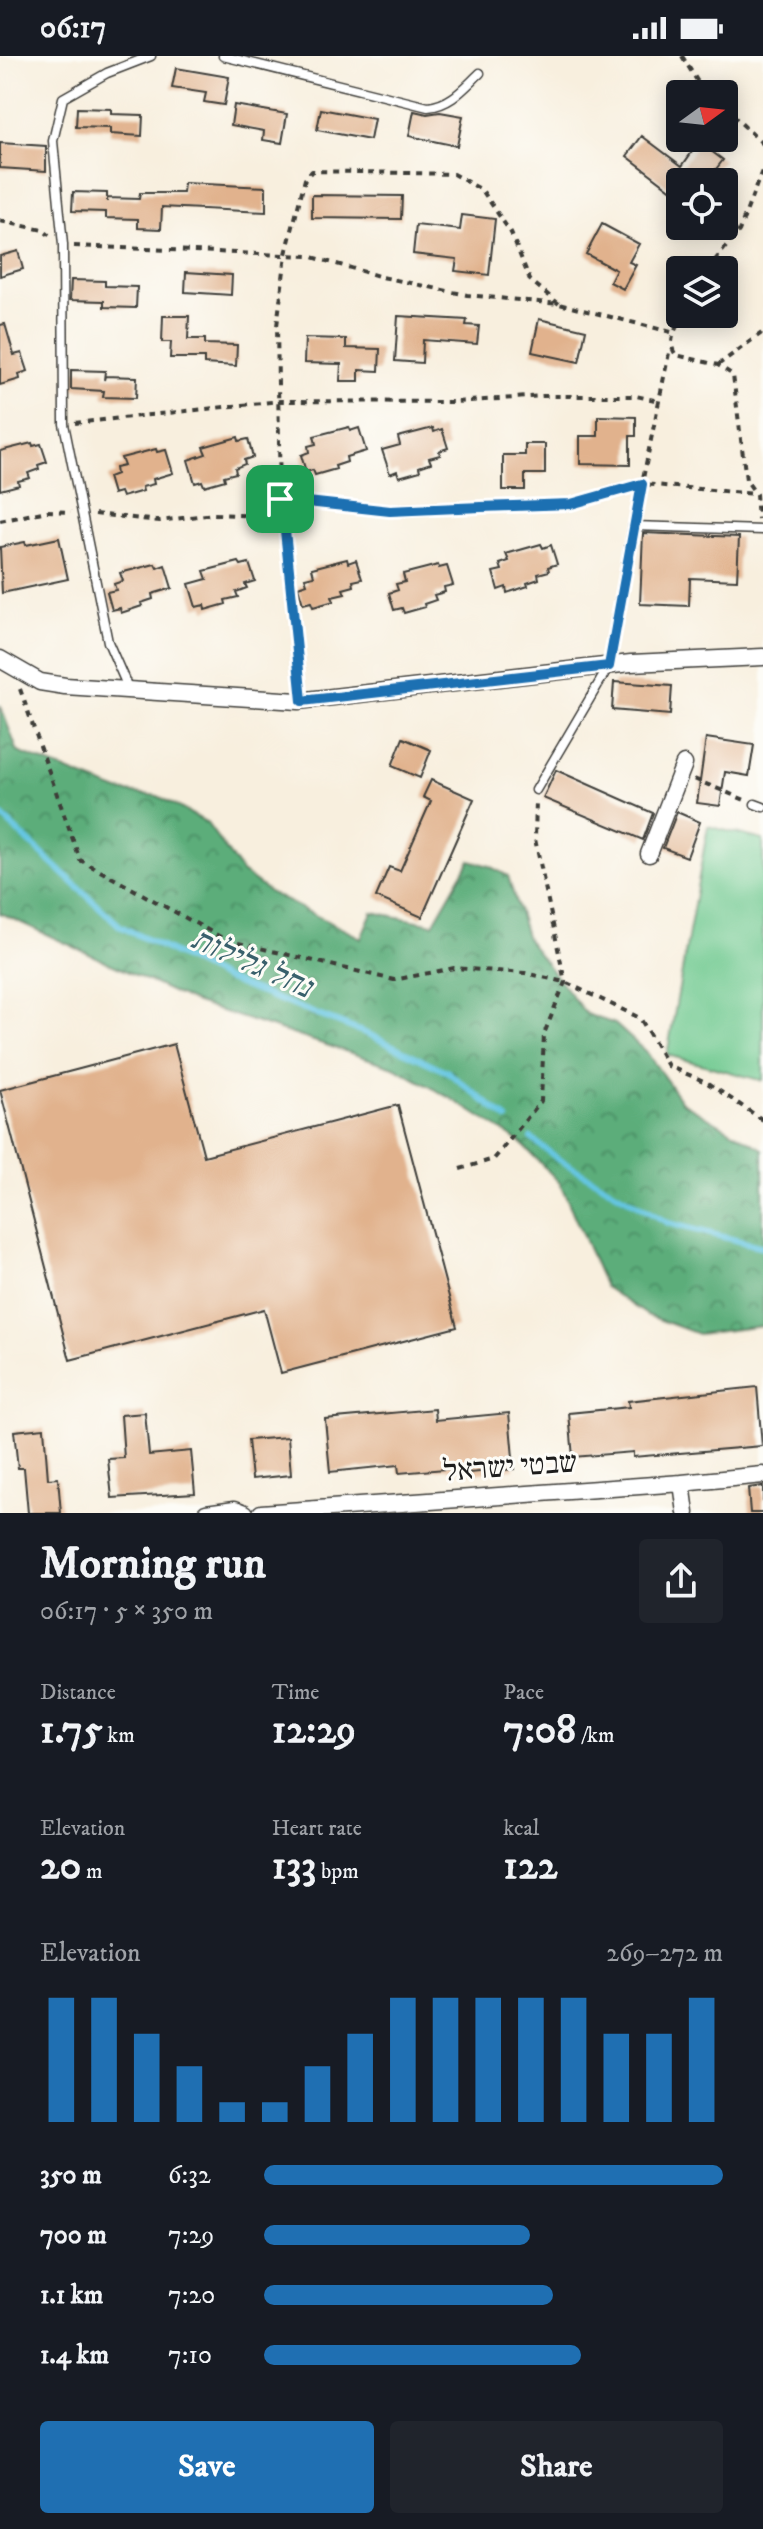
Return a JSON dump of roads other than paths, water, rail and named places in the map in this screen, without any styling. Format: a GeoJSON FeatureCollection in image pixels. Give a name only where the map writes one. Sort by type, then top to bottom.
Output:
{"type":"FeatureCollection","features":[{"type":"Feature","properties":{"kind":"street"},"geometry":{"type":"LineString","coordinates":[[6,663],[40,682],[65,686],[302,701],[609,666],[763,657]]}},
{"type":"Feature","properties":{"kind":"street"},"geometry":{"type":"LineString","coordinates":[[649,854],[682,769]]}},
{"type":"Feature","properties":{"kind":"street","name":"שבטי ישראל"},"geometry":{"type":"LineString","coordinates":[[261,1513],[763,1475]]}},
{"type":"Feature","properties":{"kind":"street"},"geometry":{"type":"LineString","coordinates":[[682,1483],[686,1513]]}},
{"type":"Feature","properties":{"kind":"street"},"geometry":{"type":"LineString","coordinates":[[206,1513],[235,1509],[245,1513]]}},
{"type":"Feature","properties":{"kind":"lane"},"geometry":{"type":"LineString","coordinates":[[130,691],[108,642],[64,424],[63,245],[53,141],[63,98],[107,73],[151,56]]}},
{"type":"Feature","properties":{"kind":"lane"},"geometry":{"type":"LineString","coordinates":[[223,56],[428,107],[440,106],[450,100],[480,73]]}},
{"type":"Feature","properties":{"kind":"lane"},"geometry":{"type":"LineString","coordinates":[[536,790],[609,666],[633,526],[761,530]]}},
{"type":"Feature","properties":{"kind":"waterway","name":"נחל גלילות"},"geometry":{"type":"LineString","coordinates":[[0,815],[120,926],[225,979],[370,1035],[448,1072],[507,1119]]}},
{"type":"Feature","properties":{"kind":"waterway","name":"נחל גלילות"},"geometry":{"type":"LineString","coordinates":[[531,1138],[558,1159],[668,1223],[763,1247]]}}]}
